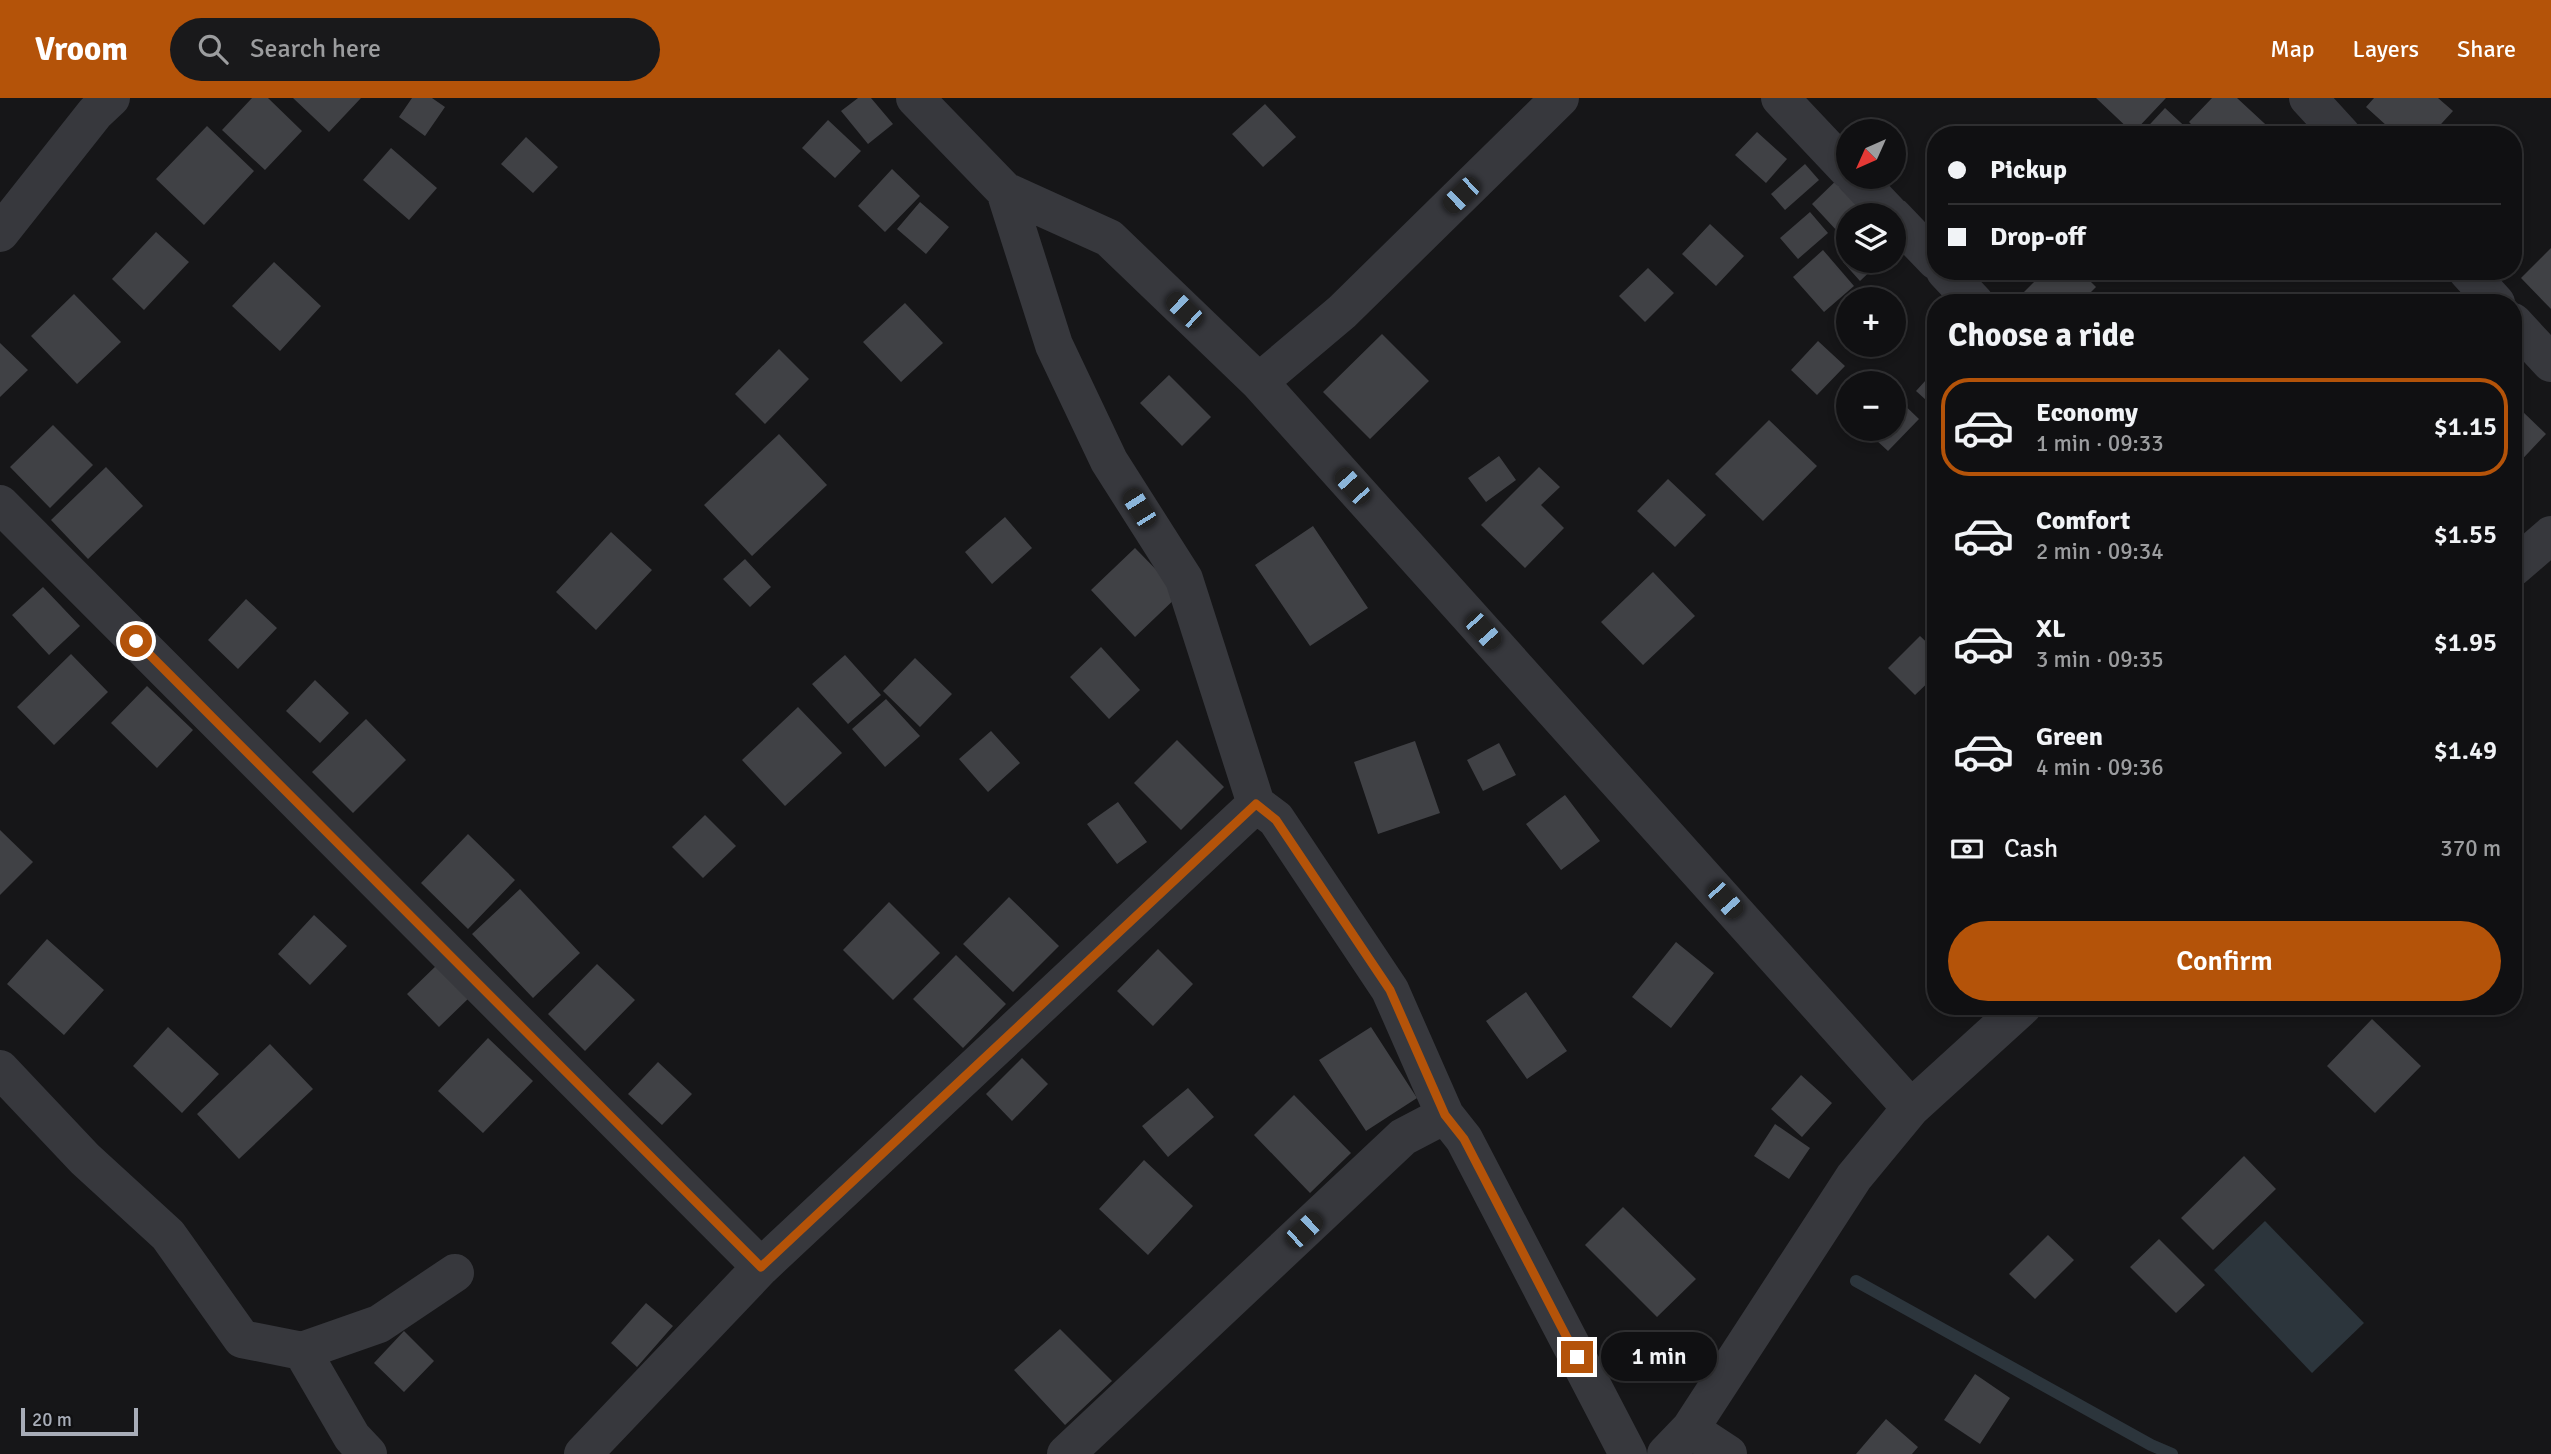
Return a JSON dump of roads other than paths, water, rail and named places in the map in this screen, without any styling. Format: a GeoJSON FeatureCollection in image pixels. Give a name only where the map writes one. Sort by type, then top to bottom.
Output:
{"type":"FeatureCollection","features":[{"type":"Feature","properties":{"kind":"street"},"geometry":{"type":"LineString","coordinates":[[0,233],[95,113],[111,98]]}},
{"type":"Feature","properties":{"kind":"street"},"geometry":{"type":"LineString","coordinates":[[915,98],[1005,191],[1109,238],[1259,382],[1911,1108]]}},
{"type":"Feature","properties":{"kind":"street"},"geometry":{"type":"LineString","coordinates":[[1259,382],[1342,312],[1560,98]]}},
{"type":"Feature","properties":{"kind":"street"},"geometry":{"type":"LineString","coordinates":[[1780,98],[1836,157]]}},
{"type":"Feature","properties":{"kind":"street"},"geometry":{"type":"LineString","coordinates":[[2308,98],[2334,126]]}},
{"type":"Feature","properties":{"kind":"street"},"geometry":{"type":"LineString","coordinates":[[1866,189],[1880,203]]}},
{"type":"Feature","properties":{"kind":"street"},"geometry":{"type":"LineString","coordinates":[[1005,191],[1054,345],[1109,461],[1184,579],[1256,804],[1276,820],[1390,990],[1445,1115],[1464,1139],[1628,1454]]}},
{"type":"Feature","properties":{"kind":"street"},"geometry":{"type":"LineString","coordinates":[[1906,230],[1927,252]]}},
{"type":"Feature","properties":{"kind":"street"},"geometry":{"type":"LineString","coordinates":[[1953,280],[1967,294]]}},
{"type":"Feature","properties":{"kind":"street"},"geometry":{"type":"LineString","coordinates":[[2475,280],[2488,294]]}},
{"type":"Feature","properties":{"kind":"street"},"geometry":{"type":"LineString","coordinates":[[2522,332],[2551,363]]}},
{"type":"Feature","properties":{"kind":"street"},"geometry":{"type":"LineString","coordinates":[[0,504],[761,1267]]}},
{"type":"Feature","properties":{"kind":"street"},"geometry":{"type":"LineString","coordinates":[[2522,560],[2551,535]]}},
{"type":"Feature","properties":{"kind":"street"},"geometry":{"type":"LineString","coordinates":[[583,1454],[761,1267],[1256,804]]}},
{"type":"Feature","properties":{"kind":"street"},"geometry":{"type":"LineString","coordinates":[[1728,1454],[1678,1441],[1854,1177],[1911,1108],[2013,1015]]}},
{"type":"Feature","properties":{"kind":"street"},"geometry":{"type":"LineString","coordinates":[[0,1069],[85,1159],[168,1235],[242,1339],[302,1352],[379,1324],[455,1273]]}},
{"type":"Feature","properties":{"kind":"street"},"geometry":{"type":"LineString","coordinates":[[1066,1454],[1404,1137],[1445,1115]]}},
{"type":"Feature","properties":{"kind":"street"},"geometry":{"type":"LineString","coordinates":[[302,1352],[352,1437],[368,1454]]}},
{"type":"Feature","properties":{"kind":"waterway"},"geometry":{"type":"LineString","coordinates":[[1856,1281],[2151,1445],[2172,1454]]}}]}
